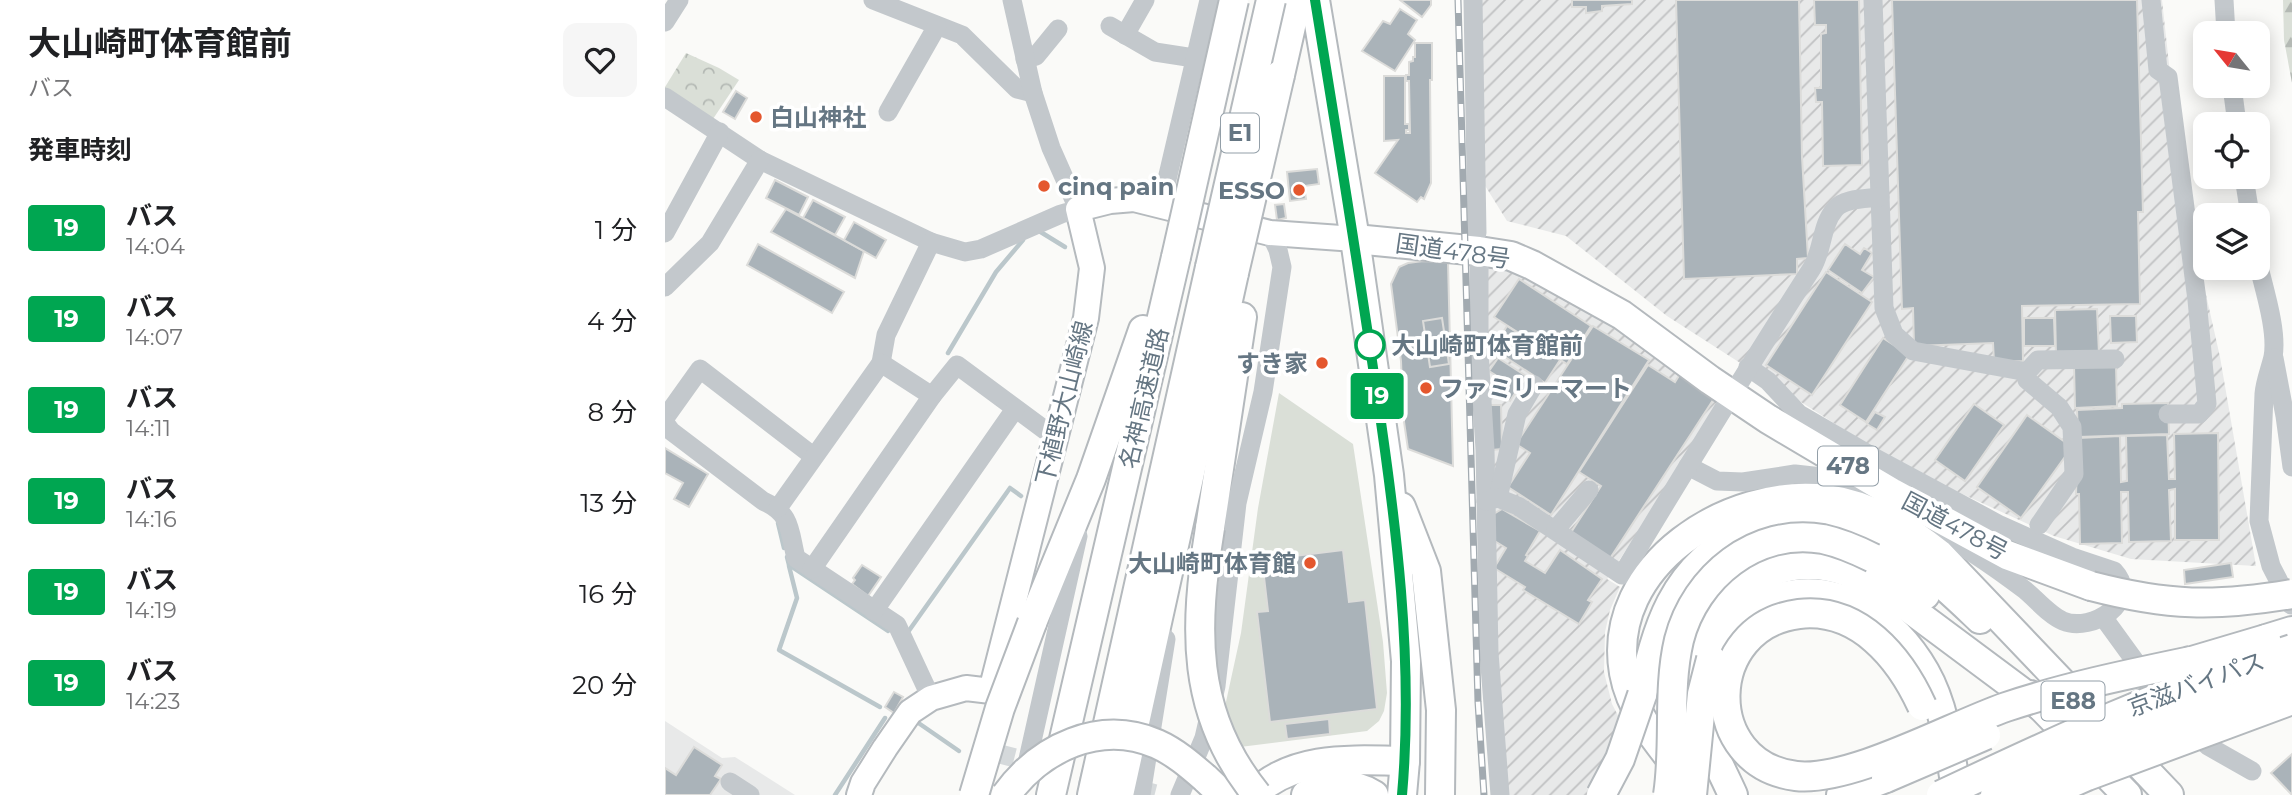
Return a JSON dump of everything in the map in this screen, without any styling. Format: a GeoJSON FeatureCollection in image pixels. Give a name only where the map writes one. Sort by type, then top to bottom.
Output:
{"type":"FeatureCollection","features":[{"type":"Feature","properties":{"kind":"highway","name":"名神高速道路"},"geometry":{"type":"LineString","coordinates":[[1051,795],[1177,257],[1234,0]]}},
{"type":"Feature","properties":{"kind":"highway","name":"名神高速道路"},"geometry":{"type":"LineString","coordinates":[[1119,795],[1202,421],[1231,272],[1271,0]]}},
{"type":"Feature","properties":{"kind":"highway"},"geometry":{"type":"LineString","coordinates":[[1297,0],[1231,272],[1210,528],[1200,604],[1199,641],[1205,694],[1222,741],[1255,795],[1263,785],[1301,766],[1330,762],[1405,761]]}},
{"type":"Feature","properties":{"kind":"highway"},"geometry":{"type":"LineString","coordinates":[[1315,0],[1355,239],[1389,475],[1406,662],[1402,795]]}},
{"type":"Feature","properties":{"kind":"highway","name":"国道478号"},"geometry":{"type":"LineString","coordinates":[[1355,239],[1478,242],[1532,265],[1622,315],[1768,419],[1879,485],[2007,555],[2091,586],[2157,601],[2240,603],[2292,594]]}},
{"type":"Feature","properties":{"kind":"highway"},"geometry":{"type":"LineString","coordinates":[[974,795],[1000,708],[1031,623],[1091,479],[1144,327],[1177,257]]}},
{"type":"Feature","properties":{"kind":"highway","name":"名神高速道路"},"geometry":{"type":"LineString","coordinates":[[1092,795],[1231,272]]}},
{"type":"Feature","properties":{"kind":"highway"},"geometry":{"type":"LineString","coordinates":[[1389,475],[1426,571],[1441,710],[1440,795]]}},
{"type":"Feature","properties":{"kind":"highway"},"geometry":{"type":"LineString","coordinates":[[1699,795],[1657,744],[1628,688],[1622,656],[1626,623],[1651,572],[1694,532],[1724,515],[1754,504],[1803,498],[1825,499],[1874,512],[1899,525],[1939,554],[2169,795]]}},
{"type":"Feature","properties":{"kind":"highway"},"geometry":{"type":"LineString","coordinates":[[1609,795],[1624,762],[1654,644],[1671,604],[1697,566],[1714,550],[1735,536],[1772,522],[1794,519],[1820,519],[1857,528],[1903,578],[1949,617],[2043,708],[2127,795]]}},
{"type":"Feature","properties":{"kind":"highway"},"geometry":{"type":"LineString","coordinates":[[1668,795],[1679,641],[1694,602],[1707,585],[1739,556],[1758,547],[1792,538],[1822,539],[1880,551],[1962,602],[2060,679]]}},
{"type":"Feature","properties":{"kind":"highway"},"geometry":{"type":"LineString","coordinates":[[1733,795],[1708,740],[1697,706],[1695,688],[1698,651],[1714,617],[1725,602],[1754,579],[1772,571],[1811,565],[1831,567],[1868,580],[2043,708]]}},
{"type":"Feature","properties":{"kind":"highway"},"geometry":{"type":"LineString","coordinates":[[1692,795],[1702,694],[1708,667],[1721,640],[1733,624],[1751,609],[1770,599],[1815,592],[1851,601],[1875,615],[1912,652],[1938,700],[1945,724],[1949,794]]}},
{"type":"Feature","properties":{"kind":"highway"},"geometry":{"type":"LineString","coordinates":[[1962,602],[2021,658],[2149,795]]}},
{"type":"Feature","properties":{"kind":"highway"},"geometry":{"type":"LineString","coordinates":[[1949,794],[1937,765],[1934,752],[1931,739],[1928,726],[1922,706],[1900,666],[1871,636],[1839,619],[1798,614],[1774,620],[1759,629],[1737,653],[1727,676],[1724,702],[1734,734],[1751,754],[1775,770],[1810,777],[1829,775],[1855,767],[1886,755],[1921,741],[1933,736],[2005,708],[2026,701],[2191,660]]}},
{"type":"Feature","properties":{"kind":"highway","name":"E88"},"geometry":{"type":"LineString","coordinates":[[1840,795],[2047,710],[2191,660],[2292,631]]}},
{"type":"Feature","properties":{"kind":"highway","name":"京滋バイパス"},"geometry":{"type":"LineString","coordinates":[[1949,794],[2059,738],[2188,685],[2292,649]]}},
{"type":"Feature","properties":{"kind":"highway","name":"京滋バイパス"},"geometry":{"type":"LineString","coordinates":[[1995,795],[2167,722],[2292,677]]}},
{"type":"Feature","properties":{"kind":"highway"},"geometry":{"type":"LineString","coordinates":[[1601,795],[1621,759],[1642,695]]}},
{"type":"Feature","properties":{"kind":"highway"},"geometry":{"type":"LineString","coordinates":[[2044,795],[2087,776],[2292,699]]}},
{"type":"Feature","properties":{"kind":"highway"},"geometry":{"type":"LineString","coordinates":[[1006,795],[1023,774],[1046,755],[1071,742],[1097,736],[1123,736],[1155,743],[1173,753],[1216,789]]}},
{"type":"Feature","properties":{"kind":"highway"},"geometry":{"type":"LineString","coordinates":[[1306,795],[1333,785],[1351,785],[1374,795]]}},
{"type":"Feature","properties":{"kind":"main road"},"geometry":{"type":"LineString","coordinates":[[1078,209],[1110,201],[1134,199],[1270,233],[1355,239]]}},
{"type":"Feature","properties":{"kind":"main road","name":"下植野大山崎線"},"geometry":{"type":"LineString","coordinates":[[991,691],[1057,439],[1090,292],[1092,268],[1078,209]]}},
{"type":"Feature","properties":{"kind":"main road"},"geometry":{"type":"LineString","coordinates":[[859,795],[863,783],[911,712],[931,698],[966,688],[991,691]]}},
{"type":"Feature","properties":{"kind":"street"},"geometry":{"type":"LineString","coordinates":[[873,0],[962,35],[1017,89],[1033,93]]}},
{"type":"Feature","properties":{"kind":"street"},"geometry":{"type":"LineString","coordinates":[[665,97],[760,160],[931,242],[965,252],[981,250],[1078,209],[1051,148],[1033,93],[1012,0]]}},
{"type":"Feature","properties":{"kind":"street"},"geometry":{"type":"LineString","coordinates":[[1145,0],[1117,31],[1155,52],[1194,58]]}},
{"type":"Feature","properties":{"kind":"street"},"geometry":{"type":"LineString","coordinates":[[1160,205],[1209,0]]}},
{"type":"Feature","properties":{"kind":"street"},"geometry":{"type":"LineString","coordinates":[[1473,0],[1479,353],[1492,500],[1489,653],[1500,795]]}},
{"type":"Feature","properties":{"kind":"street"},"geometry":{"type":"LineString","coordinates":[[1873,0],[1884,308],[1894,334],[1913,351],[2027,372]]}},
{"type":"Feature","properties":{"kind":"street"},"geometry":{"type":"LineString","coordinates":[[2151,0],[2158,70],[2168,77],[2197,300],[2207,404],[2199,414],[2168,414]]}},
{"type":"Feature","properties":{"kind":"street"},"geometry":{"type":"LineString","coordinates":[[2224,0],[2225,21]]}},
{"type":"Feature","properties":{"kind":"street"},"geometry":{"type":"LineString","coordinates":[[888,112],[937,26]]}},
{"type":"Feature","properties":{"kind":"street"},"geometry":{"type":"LineString","coordinates":[[1025,59],[1036,56],[1058,29]]}},
{"type":"Feature","properties":{"kind":"street"},"geometry":{"type":"LineString","coordinates":[[665,233],[720,132]]}},
{"type":"Feature","properties":{"kind":"street"},"geometry":{"type":"LineString","coordinates":[[665,286],[710,243],[760,160]]}},
{"type":"Feature","properties":{"kind":"street"},"geometry":{"type":"LineString","coordinates":[[1492,500],[1518,506],[1622,575],[1731,394],[1816,261],[1825,227],[1835,208],[1849,201],[1880,197]]}},
{"type":"Feature","properties":{"kind":"street"},"geometry":{"type":"LineString","coordinates":[[1180,795],[1204,738],[1216,686],[1237,503],[1263,392],[1282,267],[1270,233]]}},
{"type":"Feature","properties":{"kind":"street"},"geometry":{"type":"LineString","coordinates":[[1282,267],[1293,252],[1314,236]]}},
{"type":"Feature","properties":{"kind":"street"},"geometry":{"type":"LineString","coordinates":[[778,508],[881,363],[886,335],[931,242]]}},
{"type":"Feature","properties":{"kind":"street"},"geometry":{"type":"LineString","coordinates":[[2262,280],[2275,345],[2292,467]]}},
{"type":"Feature","properties":{"kind":"street"},"geometry":{"type":"LineString","coordinates":[[2275,345],[2264,394],[2259,521],[2271,566],[2292,608]]}},
{"type":"Feature","properties":{"kind":"street"},"geometry":{"type":"LineString","coordinates":[[2039,525],[2074,474],[2072,427],[2059,407],[2027,380],[2027,372],[2038,360],[2115,359]]}},
{"type":"Feature","properties":{"kind":"street"},"geometry":{"type":"LineString","coordinates":[[881,363],[932,396]]}},
{"type":"Feature","properties":{"kind":"street"},"geometry":{"type":"LineString","coordinates":[[812,569],[932,396],[957,365],[1057,439]]}},
{"type":"Feature","properties":{"kind":"street"},"geometry":{"type":"LineString","coordinates":[[1688,466],[1717,481],[1743,482],[1795,474],[1822,477],[1853,489],[1939,533],[2026,591],[2060,620],[2073,624],[2089,622],[2103,617],[2118,604],[2121,589],[2114,571],[2072,557],[2000,526],[1868,454],[1799,414],[1768,381],[1748,367]]}},
{"type":"Feature","properties":{"kind":"street"},"geometry":{"type":"LineString","coordinates":[[813,456],[700,369],[665,421],[671,431],[763,501],[778,508],[785,518],[796,558],[897,625],[931,698]]}},
{"type":"Feature","properties":{"kind":"street"},"geometry":{"type":"LineString","coordinates":[[1492,500],[1517,414],[1534,385]]}},
{"type":"Feature","properties":{"kind":"street"},"geometry":{"type":"LineString","coordinates":[[874,611],[1015,409]]}},
{"type":"Feature","properties":{"kind":"street","name":"名神高速道路"},"geometry":{"type":"LineString","coordinates":[[1140,795],[1202,421]]}},
{"type":"Feature","properties":{"kind":"street","name":"名神高速道路"},"geometry":{"type":"LineString","coordinates":[[1020,795],[1091,479]]}},
{"type":"Feature","properties":{"kind":"street"},"geometry":{"type":"LineString","coordinates":[[1556,529],[1589,490]]}},
{"type":"Feature","properties":{"kind":"street"},"geometry":{"type":"LineString","coordinates":[[2103,617],[2180,722],[2208,746],[2252,771]]}},
{"type":"Feature","properties":{"kind":"street"},"geometry":{"type":"LineString","coordinates":[[991,691],[975,748],[996,753]]}},
{"type":"Feature","properties":{"kind":"street"},"geometry":{"type":"LineString","coordinates":[[730,782],[750,795]]}},
{"type":"Feature","properties":{"kind":"shaded area"},"geometry":{"type":"Polygon","coordinates":[[[1479,0],[2162,0],[2183,192],[2193,237],[2193,280],[2203,280],[2220,357],[2256,566],[2131,559],[2054,536],[1899,465],[1667,316],[1566,236],[1507,221],[1484,184],[1479,0]]]}},
{"type":"Feature","properties":{"kind":"shaded area"},"geometry":{"type":"Polygon","coordinates":[[[1485,263],[1532,271],[1718,393],[1718,409],[1607,579],[1620,587],[1610,610],[1605,632],[1604,672],[1612,704],[1622,723],[1593,795],[1505,795],[1492,571],[1485,263]]]}},
{"type":"Feature","properties":{"kind":"shaded area"},"geometry":{"type":"Polygon","coordinates":[[[665,721],[722,758],[735,757],[795,795],[665,795],[665,721]]]}},
{"type":"Feature","properties":{"kind":"green space"},"geometry":{"type":"Polygon","coordinates":[[[2283,0],[2292,0],[2292,83],[2284,40],[2283,0]]]}},
{"type":"Feature","properties":{"kind":"green space"},"geometry":{"type":"Polygon","coordinates":[[[686,53],[739,80],[711,122],[665,92],[665,87],[686,53]]]}},
{"type":"Feature","properties":{"kind":"green space","name":"大山崎町体育館"},"geometry":{"type":"Polygon","coordinates":[[[1279,393],[1353,444],[1383,642],[1387,693],[1379,721],[1367,731],[1240,747],[1224,711],[1241,633],[1258,508],[1279,393]]]}},
{"type":"Feature","properties":{"kind":"building"},"geometry":{"type":"Polygon","coordinates":[[[1400,0],[1431,0],[1431,5],[1422,17],[1400,0]]]}},
{"type":"Feature","properties":{"kind":"building"},"geometry":{"type":"Polygon","coordinates":[[[1572,0],[1632,0],[1632,4],[1602,6],[1602,11],[1586,13],[1586,7],[1572,7],[1572,0]]]}},
{"type":"Feature","properties":{"kind":"building"},"geometry":{"type":"Polygon","coordinates":[[[1676,0],[1799,0],[1802,157],[1808,258],[1797,259],[1797,274],[1684,279],[1676,0]]]}},
{"type":"Feature","properties":{"kind":"building"},"geometry":{"type":"Polygon","coordinates":[[[1814,0],[1859,0],[1862,165],[1823,166],[1822,102],[1816,102],[1815,88],[1821,88],[1821,34],[1826,33],[1826,25],[1815,25],[1814,0]]]}},
{"type":"Feature","properties":{"kind":"building"},"geometry":{"type":"Polygon","coordinates":[[[1892,0],[2137,0],[2143,212],[2138,212],[2140,304],[2022,306],[2023,361],[1994,362],[1993,343],[1914,346],[1913,308],[1902,309],[1892,0]]]}},
{"type":"Feature","properties":{"kind":"building"},"geometry":{"type":"Polygon","coordinates":[[[1400,9],[1417,20],[1408,34],[1415,40],[1395,71],[1362,51],[1383,21],[1390,24],[1400,9]]]}},
{"type":"Feature","properties":{"kind":"building"},"geometry":{"type":"Polygon","coordinates":[[[1415,43],[1432,43],[1431,183],[1424,199],[1421,197],[1417,202],[1375,173],[1398,140],[1384,141],[1384,76],[1405,76],[1405,124],[1409,124],[1406,133],[1410,133],[1409,81],[1406,81],[1406,75],[1409,75],[1409,62],[1415,57],[1415,43]]]}},
{"type":"Feature","properties":{"kind":"building"},"geometry":{"type":"Polygon","coordinates":[[[736,91],[747,98],[735,119],[723,112],[736,91]]]}},
{"type":"Feature","properties":{"kind":"building"},"geometry":{"type":"Polygon","coordinates":[[[1317,169],[1319,184],[1304,186],[1306,199],[1290,201],[1287,172],[1317,169]]]}},
{"type":"Feature","properties":{"kind":"building"},"geometry":{"type":"Polygon","coordinates":[[[775,180],[808,197],[799,215],[766,198],[775,180]]]}},
{"type":"Feature","properties":{"kind":"building"},"geometry":{"type":"Polygon","coordinates":[[[813,200],[845,217],[835,235],[803,218],[813,200]]]}},
{"type":"Feature","properties":{"kind":"building"},"geometry":{"type":"Polygon","coordinates":[[[1284,204],[1286,218],[1277,220],[1275,205],[1284,204]]]}},
{"type":"Feature","properties":{"kind":"building"},"geometry":{"type":"Polygon","coordinates":[[[786,209],[864,251],[855,278],[771,232],[786,209]]]}},
{"type":"Feature","properties":{"kind":"building"},"geometry":{"type":"Polygon","coordinates":[[[854,222],[886,240],[876,258],[844,240],[854,222]]]}},
{"type":"Feature","properties":{"kind":"building"},"geometry":{"type":"Polygon","coordinates":[[[758,244],[844,292],[832,313],[747,265],[758,244]]]}},
{"type":"Feature","properties":{"kind":"building"},"geometry":{"type":"Polygon","coordinates":[[[1845,244],[1860,254],[1864,248],[1872,253],[1862,270],[1874,277],[1862,293],[1828,270],[1845,244]]]}},
{"type":"Feature","properties":{"kind":"building","name":"ファミリーマート"},"geometry":{"type":"Polygon","coordinates":[[[1423,261],[1448,262],[1453,466],[1408,449],[1403,415],[1401,361],[1391,284],[1399,267],[1423,261]]]}},
{"type":"Feature","properties":{"kind":"building"},"geometry":{"type":"Polygon","coordinates":[[[1826,272],[1872,302],[1812,395],[1766,365],[1826,272]]]}},
{"type":"Feature","properties":{"kind":"building"},"geometry":{"type":"Polygon","coordinates":[[[1519,279],[1591,326],[1567,364],[1494,317],[1519,279]]]}},
{"type":"Feature","properties":{"kind":"building"},"geometry":{"type":"Polygon","coordinates":[[[2097,309],[2099,354],[2056,356],[2055,310],[2097,309]]]}},
{"type":"Feature","properties":{"kind":"building"},"geometry":{"type":"Polygon","coordinates":[[[2110,316],[2136,316],[2137,342],[2111,343],[2110,316]]]}},
{"type":"Feature","properties":{"kind":"building"},"geometry":{"type":"Polygon","coordinates":[[[1442,318],[1449,364],[1430,367],[1423,321],[1442,318]]]}},
{"type":"Feature","properties":{"kind":"building"},"geometry":{"type":"Polygon","coordinates":[[[2024,318],[2054,318],[2055,346],[2024,346],[2024,318]]]}},
{"type":"Feature","properties":{"kind":"building"},"geometry":{"type":"Polygon","coordinates":[[[1507,326],[1560,360],[1545,383],[1493,349],[1507,326]]]}},
{"type":"Feature","properties":{"kind":"building"},"geometry":{"type":"Polygon","coordinates":[[[1593,326],[1649,360],[1551,515],[1508,487],[1530,453],[1516,444],[1593,326]]]}},
{"type":"Feature","properties":{"kind":"building"},"geometry":{"type":"Polygon","coordinates":[[[1883,338],[1909,355],[1866,422],[1840,405],[1883,338]]]}},
{"type":"Feature","properties":{"kind":"building"},"geometry":{"type":"Polygon","coordinates":[[[1498,358],[1526,376],[1510,401],[1492,390],[1500,378],[1489,371],[1498,358]]]}},
{"type":"Feature","properties":{"kind":"building"},"geometry":{"type":"Polygon","coordinates":[[[1648,365],[1675,382],[1680,374],[1715,397],[1609,560],[1570,534],[1601,486],[1579,472],[1648,365]]]}},
{"type":"Feature","properties":{"kind":"building"},"geometry":{"type":"Polygon","coordinates":[[[2116,365],[2117,406],[2075,408],[2074,366],[2116,365]]]}},
{"type":"Feature","properties":{"kind":"building"},"geometry":{"type":"Polygon","coordinates":[[[2168,403],[2169,434],[2078,437],[2077,410],[2122,408],[2122,404],[2168,403]]]}},
{"type":"Feature","properties":{"kind":"building"},"geometry":{"type":"Polygon","coordinates":[[[1974,404],[2004,425],[1965,481],[1935,460],[1974,404]]]}},
{"type":"Feature","properties":{"kind":"building"},"geometry":{"type":"Polygon","coordinates":[[[1490,405],[1501,405],[1502,449],[1492,450],[1490,405]]]}},
{"type":"Feature","properties":{"kind":"building"},"geometry":{"type":"Polygon","coordinates":[[[1875,412],[1885,417],[1877,430],[1867,424],[1875,412]]]}},
{"type":"Feature","properties":{"kind":"building"},"geometry":{"type":"Polygon","coordinates":[[[2027,415],[2072,447],[2021,518],[1977,487],[2027,415]]]}},
{"type":"Feature","properties":{"kind":"building"},"geometry":{"type":"Polygon","coordinates":[[[2218,433],[2219,540],[2175,540],[2175,489],[2169,490],[2171,541],[2129,542],[2128,492],[2121,492],[2122,543],[2080,544],[2079,494],[2076,494],[2078,438],[2120,436],[2121,482],[2127,481],[2126,436],[2167,435],[2169,479],[2175,479],[2174,434],[2218,433]]]}},
{"type":"Feature","properties":{"kind":"building"},"geometry":{"type":"Polygon","coordinates":[[[665,448],[708,474],[689,507],[674,499],[683,483],[665,473],[665,448]]]}},
{"type":"Feature","properties":{"kind":"building"},"geometry":{"type":"Polygon","coordinates":[[[1502,509],[1540,531],[1525,561],[1545,573],[1560,550],[1602,579],[1588,600],[1592,602],[1579,624],[1523,590],[1525,587],[1494,568],[1506,548],[1493,540],[1492,515],[1502,509]]]}},
{"type":"Feature","properties":{"kind":"building"},"geometry":{"type":"Polygon","coordinates":[[[1343,550],[1349,602],[1365,600],[1377,709],[1270,722],[1257,612],[1268,611],[1262,560],[1343,550]]]}},
{"type":"Feature","properties":{"kind":"building"},"geometry":{"type":"Polygon","coordinates":[[[2231,563],[2233,577],[2185,584],[2184,570],[2231,563]]]}},
{"type":"Feature","properties":{"kind":"building"},"geometry":{"type":"Polygon","coordinates":[[[862,565],[881,577],[868,596],[852,584],[862,565]]]}},
{"type":"Feature","properties":{"kind":"building"},"geometry":{"type":"Polygon","coordinates":[[[894,692],[903,697],[894,713],[885,707],[894,692]]]}},
{"type":"Feature","properties":{"kind":"building"},"geometry":{"type":"Polygon","coordinates":[[[1329,719],[1330,734],[1287,739],[1285,724],[1329,719]]]}},
{"type":"Feature","properties":{"kind":"building"},"geometry":{"type":"Polygon","coordinates":[[[694,747],[722,765],[715,776],[721,779],[710,795],[665,795],[665,768],[676,775],[694,747]]]}},
{"type":"Feature","properties":{"kind":"building"},"geometry":{"type":"Polygon","coordinates":[[[2292,754],[2292,795],[2271,773],[2292,754]]]}},
{"type":"Feature","properties":{"kind":"waterway"},"geometry":{"type":"LineString","coordinates":[[1039,231],[1065,247]]}},
{"type":"Feature","properties":{"kind":"waterway"},"geometry":{"type":"LineString","coordinates":[[948,353],[996,272],[1023,240]]}},
{"type":"Feature","properties":{"kind":"waterway"},"geometry":{"type":"LineString","coordinates":[[908,632],[1010,488],[1021,496]]}},
{"type":"Feature","properties":{"kind":"waterway"},"geometry":{"type":"LineString","coordinates":[[778,523],[784,548]]}},
{"type":"Feature","properties":{"kind":"waterway"},"geometry":{"type":"LineString","coordinates":[[787,557],[789,565],[888,631]]}},
{"type":"Feature","properties":{"kind":"waterway"},"geometry":{"type":"LineString","coordinates":[[789,566],[797,598],[779,650],[880,707]]}},
{"type":"Feature","properties":{"kind":"waterway"},"geometry":{"type":"LineString","coordinates":[[835,795],[885,718]]}},
{"type":"Feature","properties":{"kind":"waterway"},"geometry":{"type":"LineString","coordinates":[[917,722],[959,751]]}},
{"type":"Feature","properties":{"kind":"tunnel"},"geometry":{"type":"LineString","coordinates":[[996,753],[1160,795]]}},
{"type":"Feature","properties":{"kind":"railway"},"geometry":{"type":"LineString","coordinates":[[1458,0],[1478,702],[1484,795]]}},
{"type":"Feature","properties":{"kind":"bus line","name":"19"},"geometry":{"type":"LineString","coordinates":[[1315,0],[1355,239],[1389,475],[1406,662],[1402,795]]}},
{"type":"Feature","properties":{"kind":"place","name":"白山神社"},"geometry":{"type":"Point","coordinates":[756,117]}},
{"type":"Feature","properties":{"kind":"place","name":"cinq pain"},"geometry":{"type":"Point","coordinates":[1044,186]}},
{"type":"Feature","properties":{"kind":"place","name":"ESSO"},"geometry":{"type":"Point","coordinates":[1299,190]}},
{"type":"Feature","properties":{"kind":"place","name":"大山崎町体育館前"},"geometry":{"type":"Point","coordinates":[1370,345]}},
{"type":"Feature","properties":{"kind":"place","name":"すき家"},"geometry":{"type":"Point","coordinates":[1322,363]}},
{"type":"Feature","properties":{"kind":"place","name":"ファミリーマート"},"geometry":{"type":"Point","coordinates":[1426,388]}},
{"type":"Feature","properties":{"kind":"place","name":"大山崎町体育館"},"geometry":{"type":"Point","coordinates":[1310,563]}}]}
